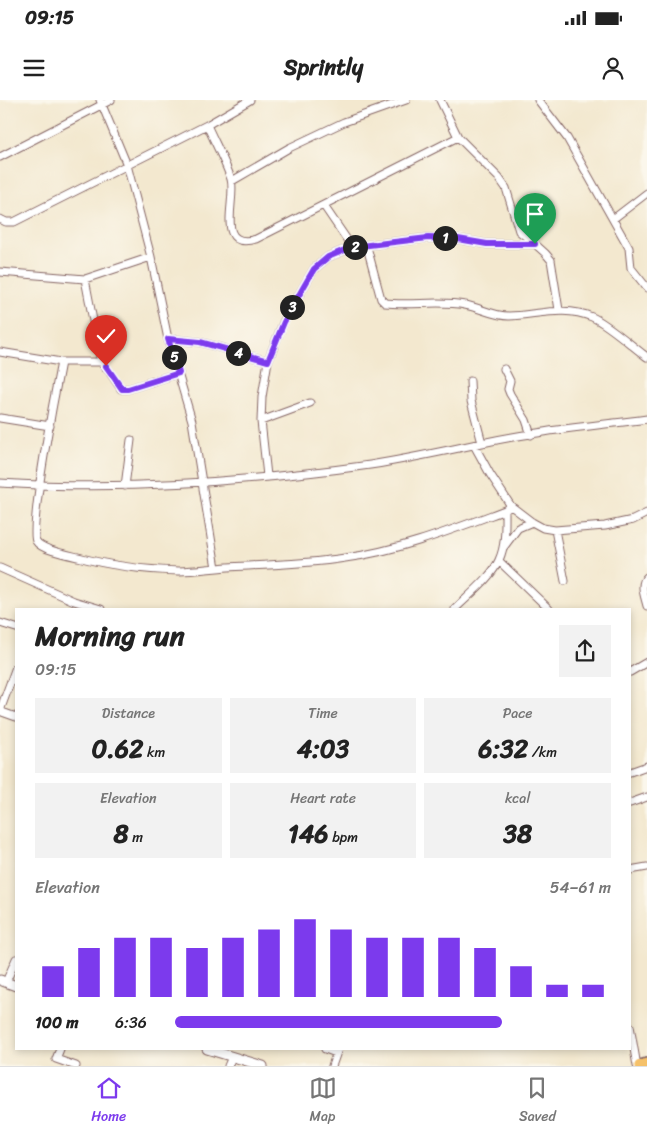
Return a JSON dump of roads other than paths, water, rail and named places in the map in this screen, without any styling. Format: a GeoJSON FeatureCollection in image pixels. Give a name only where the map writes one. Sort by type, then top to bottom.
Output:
{"type":"FeatureCollection","features":[{"type":"Feature","properties":{"kind":"highway"},"geometry":{"type":"LineString","coordinates":[[640,1066],[647,1064]]}},
{"type":"Feature","properties":{"kind":"street"},"geometry":{"type":"LineString","coordinates":[[0,156],[101,102],[111,100]]}},
{"type":"Feature","properties":{"kind":"street"},"geometry":{"type":"LineString","coordinates":[[0,219],[6,222],[14,222],[207,125],[250,100]]}},
{"type":"Feature","properties":{"kind":"street"},"geometry":{"type":"LineString","coordinates":[[232,181],[288,148],[344,122],[406,100]]}},
{"type":"Feature","properties":{"kind":"street"},"geometry":{"type":"LineString","coordinates":[[440,100],[458,137],[499,178],[506,188],[519,230],[545,252],[551,260],[560,310]]}},
{"type":"Feature","properties":{"kind":"street"},"geometry":{"type":"LineString","coordinates":[[538,100],[567,138],[628,248],[631,268],[647,288]]}},
{"type":"Feature","properties":{"kind":"street"},"geometry":{"type":"LineString","coordinates":[[101,102],[127,165],[151,257],[168,339],[192,421],[216,568]]}},
{"type":"Feature","properties":{"kind":"street"},"geometry":{"type":"LineString","coordinates":[[207,125],[232,181],[230,226],[233,236],[246,242],[324,206],[458,137]]}},
{"type":"Feature","properties":{"kind":"street"},"geometry":{"type":"LineString","coordinates":[[613,219],[647,193]]}},
{"type":"Feature","properties":{"kind":"street"},"geometry":{"type":"LineString","coordinates":[[324,206],[352,247]]}},
{"type":"Feature","properties":{"kind":"street"},"geometry":{"type":"LineString","coordinates":[[267,476],[261,421],[262,397],[268,361],[284,322],[314,269],[328,257],[352,247],[367,247],[428,238],[458,239],[487,244],[535,244]]}},
{"type":"Feature","properties":{"kind":"street"},"geometry":{"type":"LineString","coordinates":[[367,247],[381,299],[385,303],[466,305],[494,315],[510,316],[560,310],[576,312],[593,317],[647,357]]}},
{"type":"Feature","properties":{"kind":"street"},"geometry":{"type":"LineString","coordinates":[[0,272],[85,279],[151,257]]}},
{"type":"Feature","properties":{"kind":"street"},"geometry":{"type":"LineString","coordinates":[[85,279],[101,362],[122,389],[128,389],[179,373]]}},
{"type":"Feature","properties":{"kind":"street"},"geometry":{"type":"LineString","coordinates":[[168,339],[200,342],[268,361]]}},
{"type":"Feature","properties":{"kind":"street"},"geometry":{"type":"LineString","coordinates":[[0,352],[61,362],[101,362]]}},
{"type":"Feature","properties":{"kind":"street"},"geometry":{"type":"LineString","coordinates":[[61,362],[38,499],[35,533],[35,539],[38,544],[53,550],[94,562],[140,569],[181,571],[276,565],[346,558],[437,535],[508,508]]}},
{"type":"Feature","properties":{"kind":"street"},"geometry":{"type":"LineString","coordinates":[[504,369],[510,380],[508,389],[510,394],[526,420],[531,435]]}},
{"type":"Feature","properties":{"kind":"street"},"geometry":{"type":"LineString","coordinates":[[470,381],[471,401],[478,444],[490,474],[508,508],[543,528],[555,530],[605,526],[633,520],[647,513]]}},
{"type":"Feature","properties":{"kind":"street"},"geometry":{"type":"LineString","coordinates":[[261,421],[310,402]]}},
{"type":"Feature","properties":{"kind":"street"},"geometry":{"type":"LineString","coordinates":[[0,418],[50,426]]}},
{"type":"Feature","properties":{"kind":"street"},"geometry":{"type":"LineString","coordinates":[[0,483],[40,486],[125,486],[267,476],[372,464],[531,435],[647,419]]}},
{"type":"Feature","properties":{"kind":"street"},"geometry":{"type":"LineString","coordinates":[[125,486],[131,440]]}},
{"type":"Feature","properties":{"kind":"street"},"geometry":{"type":"LineString","coordinates":[[456,608],[493,571],[499,561],[503,548],[508,508]]}},
{"type":"Feature","properties":{"kind":"street"},"geometry":{"type":"LineString","coordinates":[[503,548],[518,528],[532,522]]}},
{"type":"Feature","properties":{"kind":"street"},"geometry":{"type":"LineString","coordinates":[[555,530],[565,581]]}},
{"type":"Feature","properties":{"kind":"street"},"geometry":{"type":"LineString","coordinates":[[499,561],[548,608]]}},
{"type":"Feature","properties":{"kind":"street"},"geometry":{"type":"LineString","coordinates":[[0,568],[74,600],[98,608]]}},
{"type":"Feature","properties":{"kind":"street"},"geometry":{"type":"LineString","coordinates":[[647,577],[642,585],[647,606]]}},
{"type":"Feature","properties":{"kind":"street"},"geometry":{"type":"LineString","coordinates":[[0,623],[15,628]]}},
{"type":"Feature","properties":{"kind":"street"},"geometry":{"type":"LineString","coordinates":[[631,671],[647,662]]}},
{"type":"Feature","properties":{"kind":"street"},"geometry":{"type":"LineString","coordinates":[[15,670],[1,708],[2,712],[15,717]]}},
{"type":"Feature","properties":{"kind":"street"},"geometry":{"type":"LineString","coordinates":[[631,772],[647,766]]}},
{"type":"Feature","properties":{"kind":"street"},"geometry":{"type":"LineString","coordinates":[[631,803],[647,797]]}},
{"type":"Feature","properties":{"kind":"street"},"geometry":{"type":"LineString","coordinates":[[631,870],[647,867]]}},
{"type":"Feature","properties":{"kind":"street"},"geometry":{"type":"LineString","coordinates":[[15,961],[3,981],[15,986]]}},
{"type":"Feature","properties":{"kind":"street"},"geometry":{"type":"LineString","coordinates":[[631,1032],[637,1066]]}},
{"type":"Feature","properties":{"kind":"street"},"geometry":{"type":"LineString","coordinates":[[60,1050],[56,1059],[76,1066]]}},
{"type":"Feature","properties":{"kind":"street"},"geometry":{"type":"LineString","coordinates":[[219,1050],[232,1057],[264,1066]]}},
{"type":"Feature","properties":{"kind":"street"},"geometry":{"type":"LineString","coordinates":[[332,1066],[337,1051]]}},
{"type":"Feature","properties":{"kind":"street"},"geometry":{"type":"LineString","coordinates":[[228,1066],[232,1057]]}}]}
